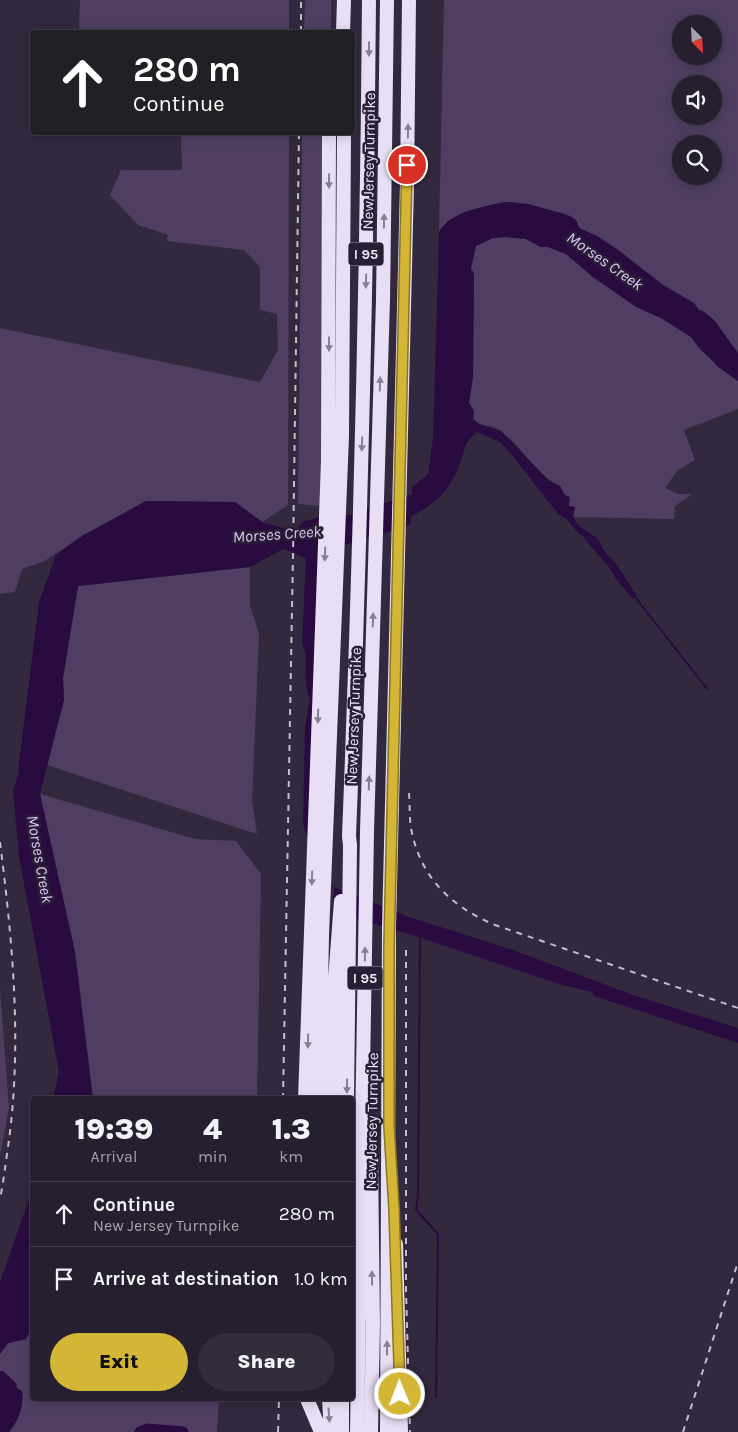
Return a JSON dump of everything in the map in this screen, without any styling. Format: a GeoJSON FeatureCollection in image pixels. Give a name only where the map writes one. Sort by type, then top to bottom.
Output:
{"type":"FeatureCollection","features":[{"type":"Feature","properties":{"kind":"highway"},"geometry":{"type":"LineString","coordinates":[[343,30],[344,0]]}},
{"type":"Feature","properties":{"kind":"highway","name":"New Jersey Turnpike"},"geometry":{"type":"LineString","coordinates":[[347,1096],[350,840],[359,559],[367,205],[369,0]]}},
{"type":"Feature","properties":{"kind":"highway","name":"New Jersey Turnpike"},"geometry":{"type":"LineString","coordinates":[[358,1432],[366,1126],[364,1013],[367,831],[383,300],[387,0]]}},
{"type":"Feature","properties":{"kind":"highway","name":"New Jersey Turnpike"},"geometry":{"type":"LineString","coordinates":[[386,1432],[391,840],[409,0]]}},
{"type":"Feature","properties":{"kind":"highway"},"geometry":{"type":"LineString","coordinates":[[305,1096],[327,505],[329,418],[329,135]]}},
{"type":"Feature","properties":{"kind":"highway","name":"New Jersey Turnpike"},"geometry":{"type":"LineString","coordinates":[[319,1096],[322,935],[342,436],[344,135]]}},
{"type":"Feature","properties":{"kind":"highway"},"geometry":{"type":"LineString","coordinates":[[333,1096],[335,980],[344,847],[350,840]]}},
{"type":"Feature","properties":{"kind":"highway"},"geometry":{"type":"LineString","coordinates":[[366,1126],[373,1324],[371,1432]]}},
{"type":"Feature","properties":{"kind":"highway"},"geometry":{"type":"LineString","coordinates":[[389,1126],[395,1218],[401,1432]]}},
{"type":"Feature","properties":{"kind":"highway"},"geometry":{"type":"LineString","coordinates":[[309,1401],[321,1432]]}},
{"type":"Feature","properties":{"kind":"highway"},"geometry":{"type":"LineString","coordinates":[[313,1432],[314,1401]]}},
{"type":"Feature","properties":{"kind":"highway"},"geometry":{"type":"LineString","coordinates":[[329,1401],[331,1432]]}},
{"type":"Feature","properties":{"kind":"highway"},"geometry":{"type":"LineString","coordinates":[[342,1401],[342,1432]]}},
{"type":"Feature","properties":{"kind":"shaded area"},"geometry":{"type":"Polygon","coordinates":[[[80,0],[289,0],[289,30],[79,30],[80,0]]]}},
{"type":"Feature","properties":{"kind":"shaded area"},"geometry":{"type":"Polygon","coordinates":[[[305,0],[331,0],[331,30],[304,30],[305,0]]]}},
{"type":"Feature","properties":{"kind":"shaded area"},"geometry":{"type":"Polygon","coordinates":[[[444,0],[738,0],[738,353],[714,320],[699,310],[694,303],[663,285],[597,236],[579,228],[576,220],[563,213],[514,202],[505,202],[464,212],[448,221],[439,232],[444,0]]]}},
{"type":"Feature","properties":{"kind":"shaded area"},"geometry":{"type":"Polygon","coordinates":[[[181,135],[289,135],[288,505],[262,522],[235,502],[146,501],[82,536],[43,562],[22,569],[15,592],[0,594],[0,328],[260,382],[278,350],[277,314],[260,310],[260,267],[244,250],[167,241],[168,235],[138,225],[110,195],[121,170],[182,170],[181,135]]]}},
{"type":"Feature","properties":{"kind":"shaded area"},"geometry":{"type":"Polygon","coordinates":[[[302,135],[329,135],[321,506],[298,504],[302,135]]]}},
{"type":"Feature","properties":{"kind":"shaded area"},"geometry":{"type":"Polygon","coordinates":[[[493,238],[526,239],[541,247],[548,247],[566,254],[593,277],[639,308],[661,318],[691,337],[717,366],[738,381],[738,409],[684,430],[695,460],[677,471],[665,488],[678,494],[692,494],[675,506],[674,519],[573,517],[560,486],[543,475],[509,437],[494,427],[480,424],[473,419],[474,411],[469,403],[473,377],[474,274],[471,268],[476,246],[493,238]]]}},
{"type":"Feature","properties":{"kind":"shaded area"},"geometry":{"type":"Polygon","coordinates":[[[250,567],[250,605],[259,634],[252,801],[257,834],[47,765],[64,700],[63,678],[78,586],[250,567]]]}},
{"type":"Feature","properties":{"kind":"shaded area"},"geometry":{"type":"Polygon","coordinates":[[[40,794],[195,839],[236,841],[261,874],[257,1096],[93,1096],[75,952],[40,794]]]}},
{"type":"Feature","properties":{"kind":"shaded area"},"geometry":{"type":"Polygon","coordinates":[[[0,989],[9,1108],[0,1155],[0,989]]]}},
{"type":"Feature","properties":{"kind":"shaded area"},"geometry":{"type":"Polygon","coordinates":[[[30,1332],[30,1401],[219,1401],[217,1432],[0,1432],[0,1354],[8,1343],[26,1339],[30,1332]]]}},
{"type":"Feature","properties":{"kind":"water","name":"Morses Creek"},"geometry":{"type":"Polygon","coordinates":[[[505,202],[529,204],[570,216],[576,220],[579,228],[597,236],[663,285],[694,303],[699,310],[714,320],[738,353],[738,381],[717,366],[691,337],[661,318],[636,307],[593,277],[566,254],[548,247],[541,247],[526,239],[506,237],[493,238],[476,246],[471,268],[474,274],[473,377],[469,403],[474,411],[473,419],[479,424],[501,431],[548,480],[560,486],[565,495],[570,497],[569,506],[575,507],[573,517],[579,526],[597,538],[637,596],[633,599],[583,536],[578,533],[566,518],[559,515],[500,442],[477,432],[466,445],[458,469],[445,491],[434,502],[412,516],[410,525],[319,553],[307,836],[303,824],[305,727],[310,698],[307,692],[306,658],[302,644],[306,558],[283,549],[250,567],[78,586],[63,678],[64,700],[40,794],[75,952],[93,1096],[54,1096],[59,1072],[19,857],[13,790],[19,773],[39,602],[56,555],[82,536],[146,501],[235,502],[262,522],[289,530],[298,529],[302,522],[324,516],[349,515],[412,494],[412,487],[428,474],[433,438],[439,232],[451,219],[478,208],[505,202]]]}},
{"type":"Feature","properties":{"kind":"water"},"geometry":{"type":"Polygon","coordinates":[[[334,887],[409,917],[513,950],[630,994],[738,1028],[738,1043],[594,996],[592,992],[559,984],[412,935],[333,912],[334,887]]]}},
{"type":"Feature","properties":{"kind":"water"},"geometry":{"type":"Polygon","coordinates":[[[30,1197],[30,1332],[26,1339],[8,1343],[0,1354],[0,1282],[30,1197]]]}},
{"type":"Feature","properties":{"kind":"water"},"geometry":{"type":"Polygon","coordinates":[[[0,1371],[3,1371],[17,1384],[16,1387],[22,1391],[20,1413],[16,1423],[9,1432],[0,1432],[0,1371]]]}},
{"type":"Feature","properties":{"kind":"waterway"},"geometry":{"type":"LineString","coordinates":[[635,597],[708,690]]}},
{"type":"Feature","properties":{"kind":"waterway"},"geometry":{"type":"LineString","coordinates":[[420,938],[418,1196],[416,1210],[438,1234],[436,1397]]}},
{"type":"Feature","properties":{"kind":"waterway"},"geometry":{"type":"LineString","coordinates":[[140,1432],[148,1429],[183,1432]]}},
{"type":"Feature","properties":{"kind":"railway"},"geometry":{"type":"LineString","coordinates":[[301,0],[301,30]]}},
{"type":"Feature","properties":{"kind":"railway"},"geometry":{"type":"LineString","coordinates":[[283,1096],[299,135]]}},
{"type":"Feature","properties":{"kind":"railway"},"geometry":{"type":"LineString","coordinates":[[409,793],[412,833],[423,864],[441,890],[465,910],[495,925],[738,1008]]}},
{"type":"Feature","properties":{"kind":"railway"},"geometry":{"type":"LineString","coordinates":[[0,842],[9,920],[15,1037],[12,1115],[0,1199]]}},
{"type":"Feature","properties":{"kind":"railway"},"geometry":{"type":"LineString","coordinates":[[406,950],[406,1290],[410,1432]]}},
{"type":"Feature","properties":{"kind":"railway"},"geometry":{"type":"LineString","coordinates":[[683,1432],[738,1262]]}},
{"type":"Feature","properties":{"kind":"railway"},"geometry":{"type":"LineString","coordinates":[[278,1432],[279,1401]]}},
{"type":"Feature","properties":{"kind":"route"},"geometry":{"type":"LineString","coordinates":[[400,1394],[398,1300],[389,1126],[389,947],[407,165]]}}]}
